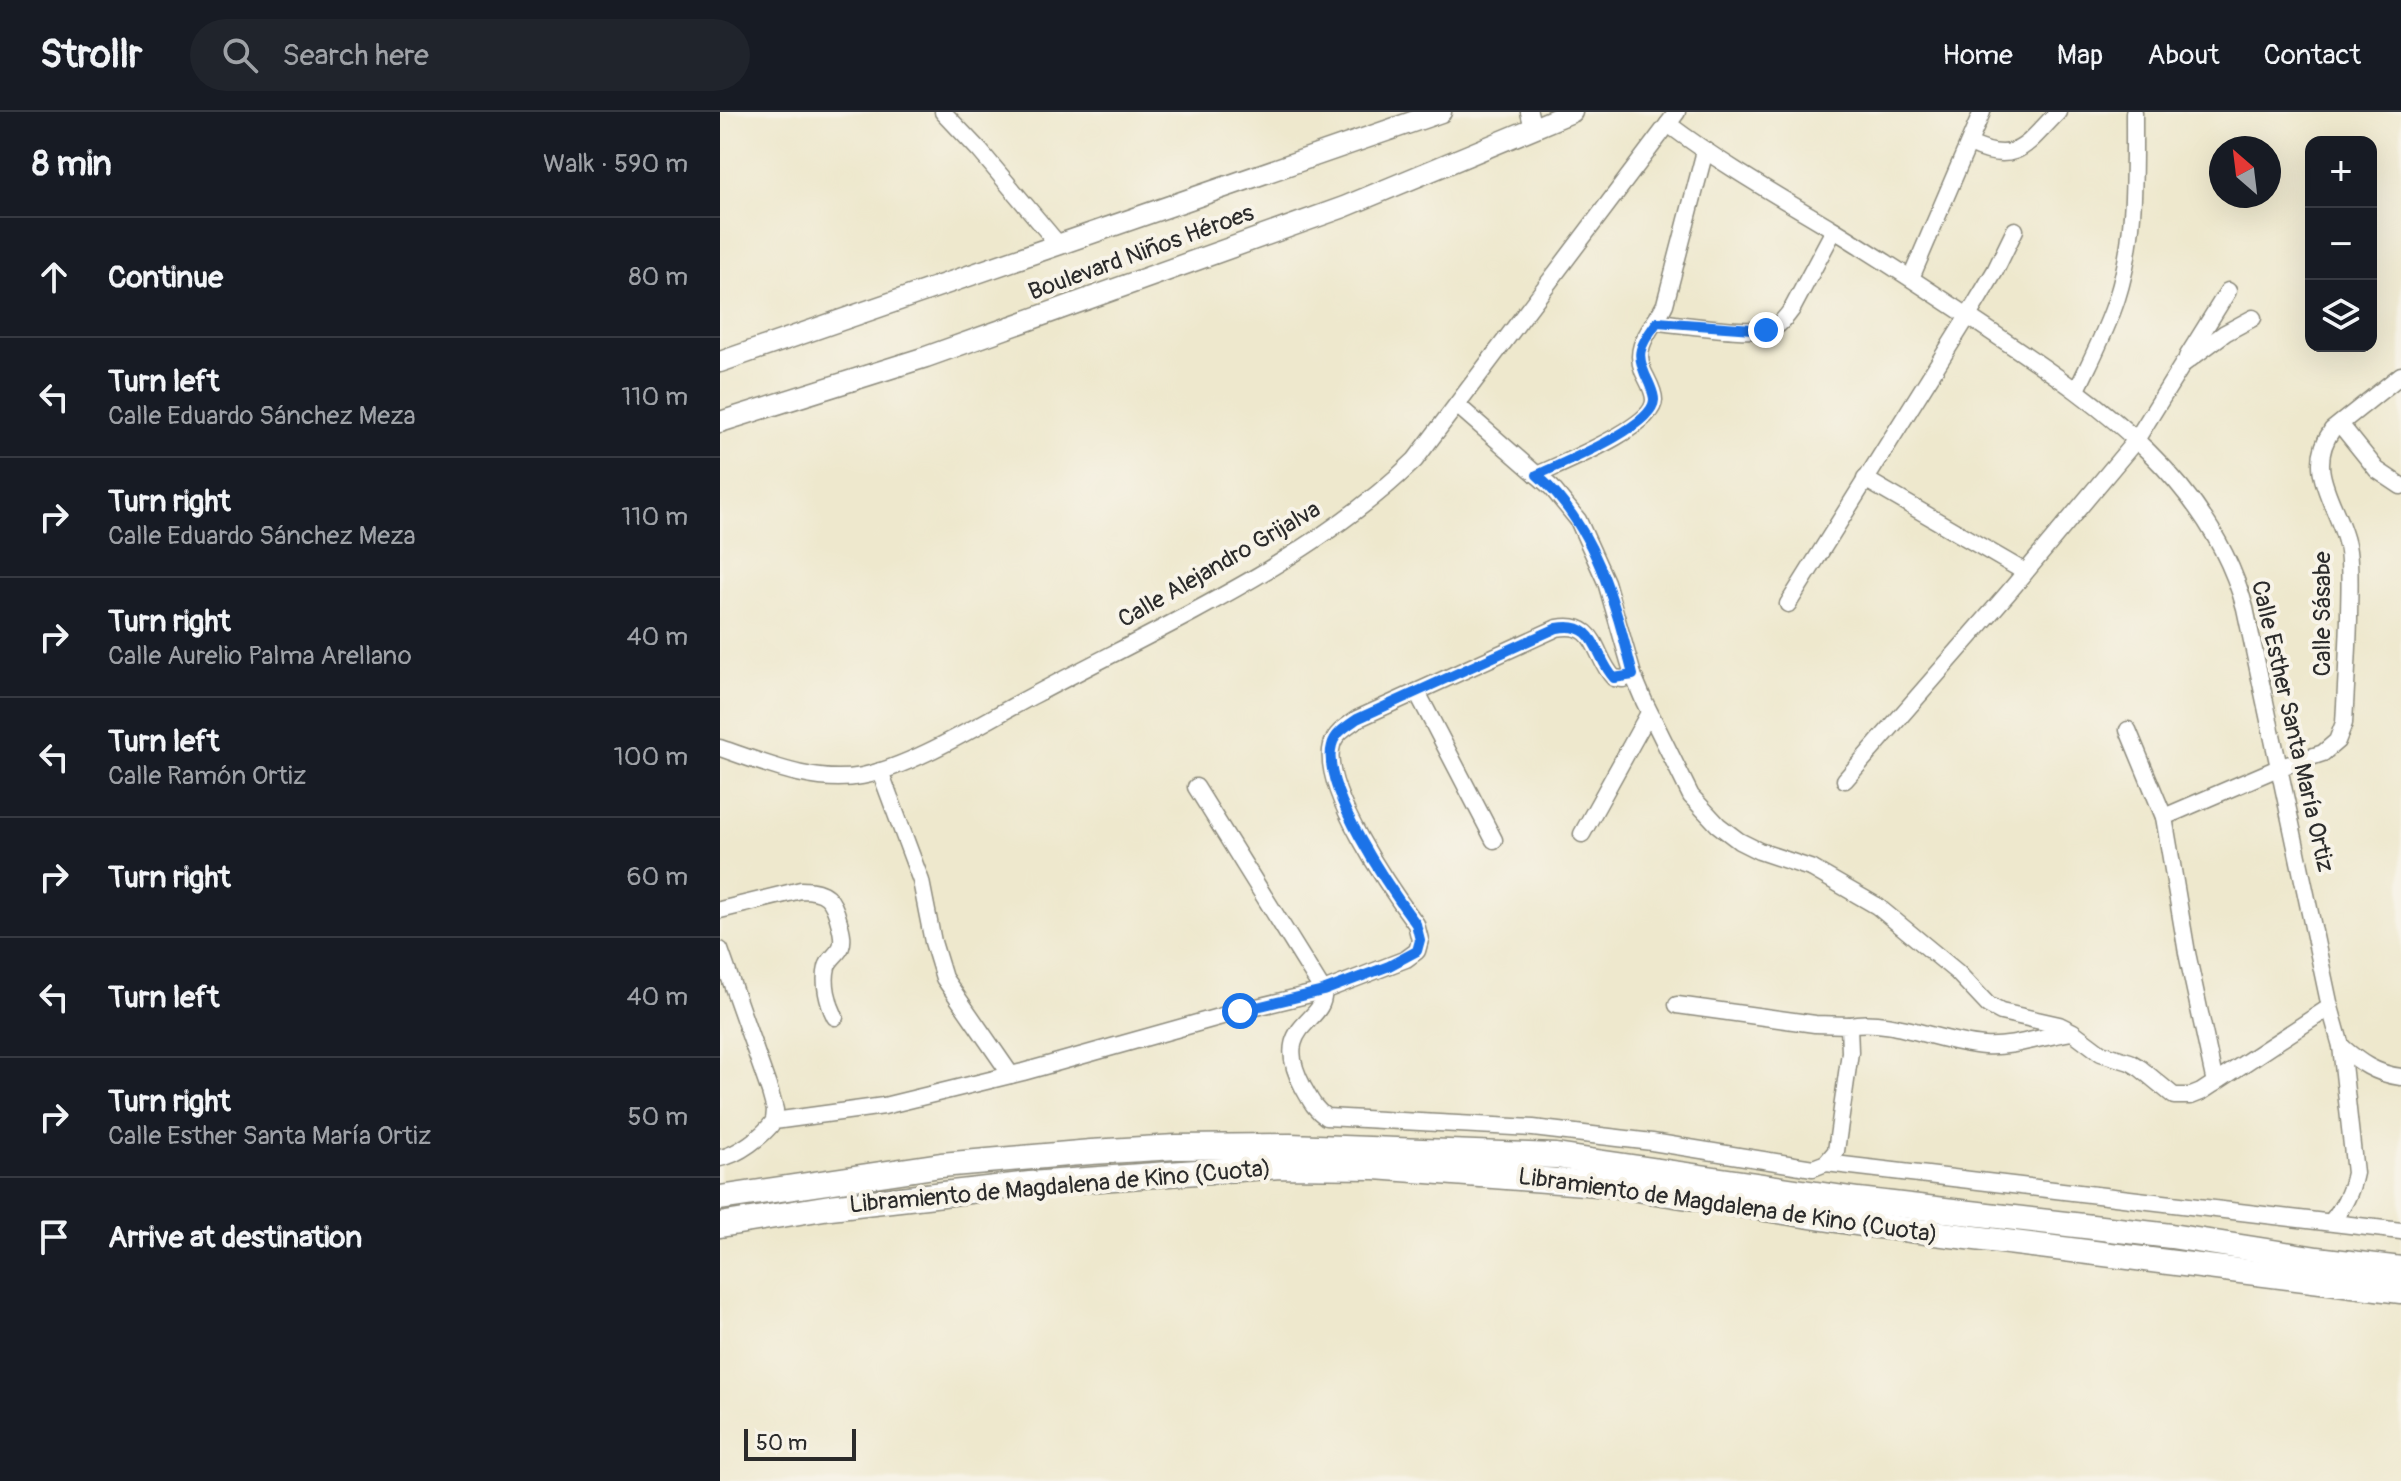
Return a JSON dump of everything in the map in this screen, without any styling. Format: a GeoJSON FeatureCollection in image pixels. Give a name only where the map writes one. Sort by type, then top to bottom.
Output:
{"type":"FeatureCollection","features":[{"type":"Feature","properties":{"kind":"highway","name":"Libramiento de Magdalena de Kino (Cuota)"},"geometry":{"type":"LineString","coordinates":[[720,1198],[941,1165],[1091,1152],[1176,1147],[1290,1146],[1464,1152],[1556,1156],[1858,1200],[2171,1236],[2401,1269]]}},
{"type":"Feature","properties":{"kind":"highway","name":"Libramiento de Magdalena de Kino (Cuota)"},"geometry":{"type":"LineString","coordinates":[[720,1225],[830,1207],[1030,1184],[1280,1166],[1375,1167],[1611,1185],[1862,1224],[2401,1291]]}},
{"type":"Feature","properties":{"kind":"main road","name":"Boulevard Niños Héroes"},"geometry":{"type":"LineString","coordinates":[[720,362],[1441,112]]}},
{"type":"Feature","properties":{"kind":"main road","name":"Boulevard Niños Héroes"},"geometry":{"type":"LineString","coordinates":[[720,422],[926,357],[1344,207],[1531,120],[1572,112]]}},
{"type":"Feature","properties":{"kind":"street"},"geometry":{"type":"LineString","coordinates":[[943,112],[1058,244]]}},
{"type":"Feature","properties":{"kind":"street"},"geometry":{"type":"LineString","coordinates":[[1911,278],[1982,112]]}},
{"type":"Feature","properties":{"kind":"street"},"geometry":{"type":"LineString","coordinates":[[1970,144],[1987,152],[2014,152],[2034,138],[2058,112]]}},
{"type":"Feature","properties":{"kind":"street"},"geometry":{"type":"LineString","coordinates":[[2077,390],[2110,320],[2124,270],[2134,178],[2134,112]]}},
{"type":"Feature","properties":{"kind":"street","name":"Calle Esther Santa María Ortiz"},"geometry":{"type":"LineString","coordinates":[[1673,118],[1705,151],[1911,278],[2077,390],[2163,465],[2182,488],[2231,565],[2245,608],[2341,1046],[2355,1173],[2348,1198],[2331,1222]]}},
{"type":"Feature","properties":{"kind":"street","name":"Calle Alejandro Grijalva"},"geometry":{"type":"LineString","coordinates":[[720,748],[804,775],[831,778],[880,771],[943,743],[1237,587],[1333,527],[1390,484],[1415,460],[1673,118]]}},
{"type":"Feature","properties":{"kind":"street"},"geometry":{"type":"LineString","coordinates":[[1537,475],[1629,429],[1652,408],[1654,400],[1639,354],[1640,345],[1657,322],[1671,283],[1705,151]]}},
{"type":"Feature","properties":{"kind":"street"},"geometry":{"type":"LineString","coordinates":[[1657,322],[1755,330],[1776,326],[1792,309],[1834,230]]}},
{"type":"Feature","properties":{"kind":"street"},"geometry":{"type":"LineString","coordinates":[[1788,604],[1968,316],[2015,230]]}},
{"type":"Feature","properties":{"kind":"street"},"geometry":{"type":"LineString","coordinates":[[1845,780],[2136,440],[2228,291]]}},
{"type":"Feature","properties":{"kind":"street"},"geometry":{"type":"LineString","coordinates":[[2183,364],[2225,333],[2253,318]]}},
{"type":"Feature","properties":{"kind":"street"},"geometry":{"type":"LineString","coordinates":[[2401,375],[2340,424],[2377,470],[2401,486]]}},
{"type":"Feature","properties":{"kind":"street"},"geometry":{"type":"LineString","coordinates":[[1457,405],[1537,475],[1565,502],[1578,520],[1606,582],[1633,675],[1649,713],[1691,796],[1728,833],[1759,851],[1813,869],[1877,906],[1957,972],[1988,1005],[2001,1012],[2048,1021],[2073,1032],[2101,1053],[2140,1068],[2174,1096],[2191,1096],[2215,1083],[2330,1007]]}},
{"type":"Feature","properties":{"kind":"street","name":"Calle Sásabe"},"geometry":{"type":"LineString","coordinates":[[2164,817],[2278,768],[2323,753],[2337,741],[2344,723],[2350,580],[2341,523],[2324,484],[2320,465],[2325,440],[2340,424]]}},
{"type":"Feature","properties":{"kind":"street"},"geometry":{"type":"LineString","coordinates":[[1865,479],[2025,572]]}},
{"type":"Feature","properties":{"kind":"street"},"geometry":{"type":"LineString","coordinates":[[774,1121],[884,1106],[1011,1075],[1323,991],[1389,966],[1417,951],[1420,940],[1416,924],[1350,820],[1335,781],[1332,743],[1341,730],[1357,719],[1557,628],[1576,628],[1590,636],[1614,678],[1633,675]]}},
{"type":"Feature","properties":{"kind":"street"},"geometry":{"type":"LineString","coordinates":[[1417,692],[1494,840]]}},
{"type":"Feature","properties":{"kind":"street"},"geometry":{"type":"LineString","coordinates":[[1582,834],[1649,713]]}},
{"type":"Feature","properties":{"kind":"street"},"geometry":{"type":"LineString","coordinates":[[2128,730],[2164,817],[2184,939],[2215,1083]]}},
{"type":"Feature","properties":{"kind":"street"},"geometry":{"type":"LineString","coordinates":[[880,771],[921,881],[944,978],[1011,1075]]}},
{"type":"Feature","properties":{"kind":"street"},"geometry":{"type":"LineString","coordinates":[[1196,787],[1323,991],[1321,1004],[1294,1040],[1292,1057],[1294,1068],[1316,1110],[1326,1117],[1533,1128],[1652,1142],[1813,1168],[1826,1163],[2401,1231]]}},
{"type":"Feature","properties":{"kind":"street"},"geometry":{"type":"LineString","coordinates":[[720,910],[801,890],[824,894],[835,905],[842,931],[841,947],[827,968],[826,988],[835,1017]]}},
{"type":"Feature","properties":{"kind":"street"},"geometry":{"type":"LineString","coordinates":[[720,950],[775,1110],[774,1121],[768,1129],[730,1157],[720,1158]]}},
{"type":"Feature","properties":{"kind":"street"},"geometry":{"type":"LineString","coordinates":[[1677,1005],[1815,1024],[1878,1023],[1937,1039],[1985,1046],[2001,1046],[2073,1032]]}},
{"type":"Feature","properties":{"kind":"street"},"geometry":{"type":"LineString","coordinates":[[1826,1163],[1836,1151],[1850,1052],[1849,1025]]}},
{"type":"Feature","properties":{"kind":"street"},"geometry":{"type":"LineString","coordinates":[[2341,1046],[2371,1069],[2401,1077]]}},
{"type":"Feature","properties":{"kind":"route"},"geometry":{"type":"LineString","coordinates":[[1240,1011],[1323,991],[1406,959],[1417,951],[1420,940],[1416,924],[1342,803],[1331,755],[1332,743],[1341,730],[1357,719],[1557,628],[1576,628],[1590,636],[1614,678],[1633,675],[1606,582],[1590,545],[1565,502],[1537,475],[1599,446],[1645,417],[1654,400],[1640,362],[1640,345],[1657,322],[1766,330]]}}]}
